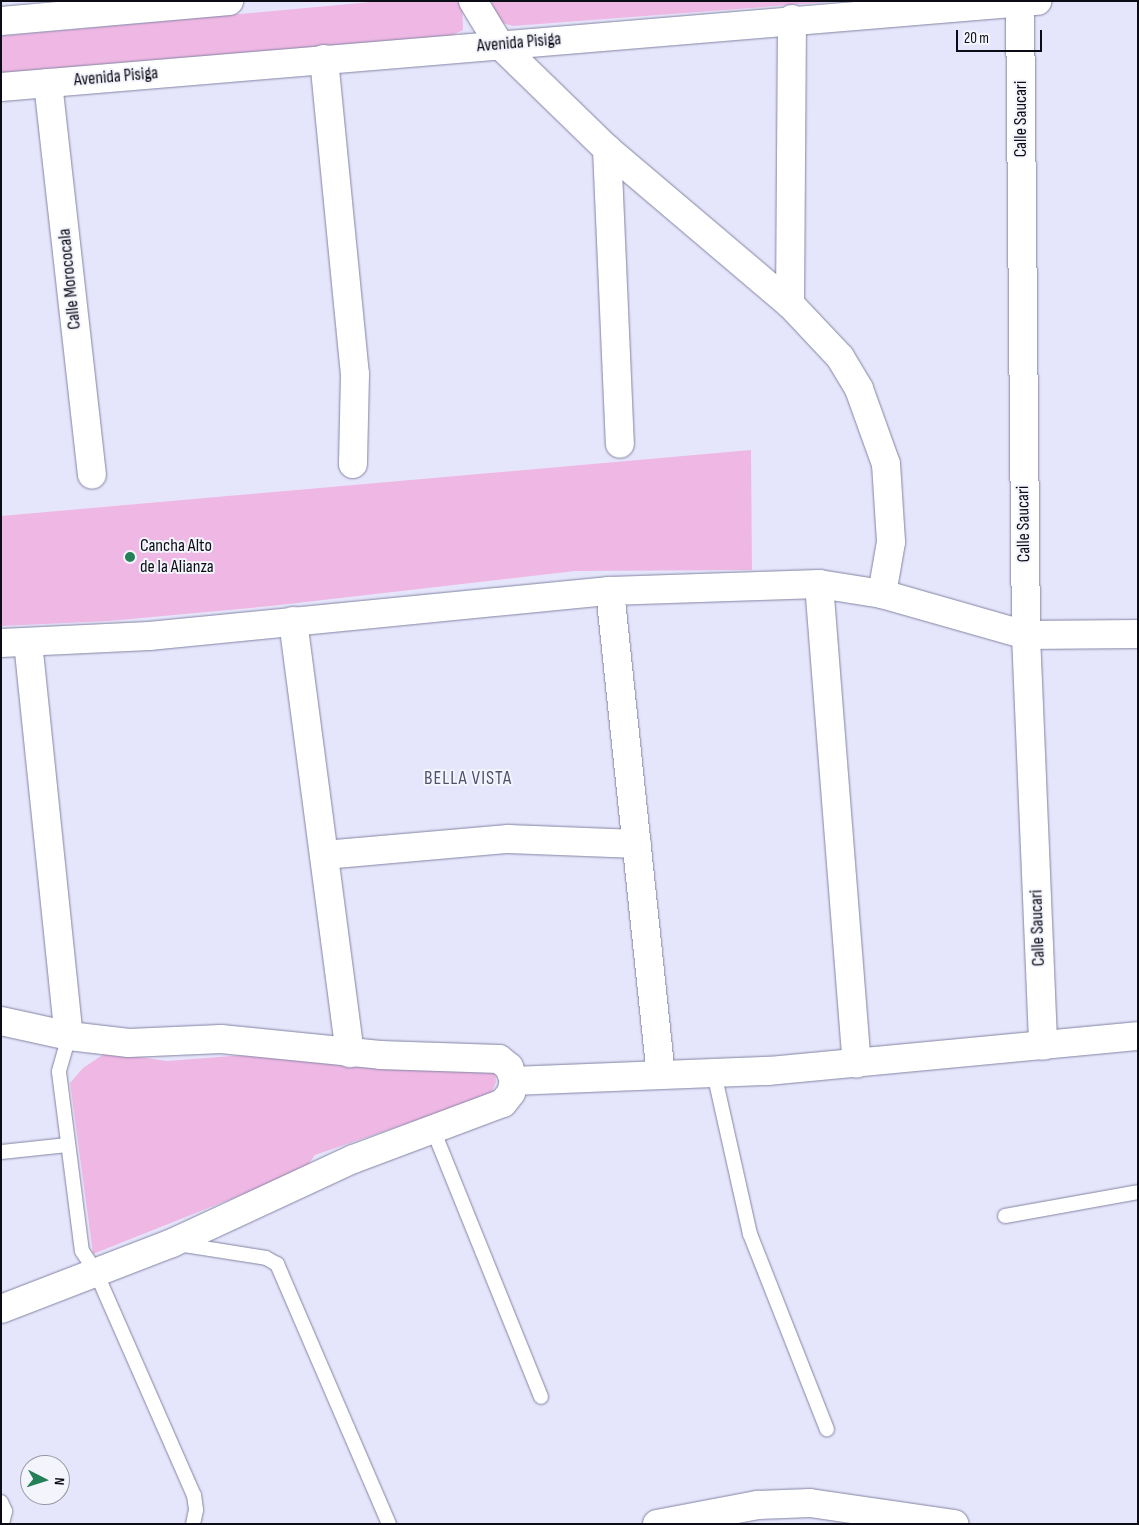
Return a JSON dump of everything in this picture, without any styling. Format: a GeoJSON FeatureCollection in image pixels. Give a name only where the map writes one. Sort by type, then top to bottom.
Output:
{"type":"FeatureCollection","features":[{"type":"Feature","properties":{"kind":"street"},"geometry":{"type":"LineString","coordinates":[[1,21],[160,4],[228,1]]}},
{"type":"Feature","properties":{"kind":"street","name":"Avenida Pisiga"},"geometry":{"type":"LineString","coordinates":[[1,87],[792,19],[1026,2]]}},
{"type":"Feature","properties":{"kind":"street","name":"Calle Saucari"},"geometry":{"type":"LineString","coordinates":[[1026,2],[1026,635],[1043,1046]]}},
{"type":"Feature","properties":{"kind":"street"},"geometry":{"type":"LineString","coordinates":[[476,7],[499,44],[607,149],[790,304],[820,333],[859,389],[886,464],[891,542],[882,594]]}},
{"type":"Feature","properties":{"kind":"street"},"geometry":{"type":"LineString","coordinates":[[790,304],[792,19]]}},
{"type":"Feature","properties":{"kind":"street"},"geometry":{"type":"LineString","coordinates":[[324,59],[355,374],[353,464]]}},
{"type":"Feature","properties":{"kind":"street","name":"Calle Morococala"},"geometry":{"type":"LineString","coordinates":[[48,83],[92,475]]}},
{"type":"Feature","properties":{"kind":"street"},"geometry":{"type":"LineString","coordinates":[[607,149],[620,444]]}},
{"type":"Feature","properties":{"kind":"street"},"geometry":{"type":"LineString","coordinates":[[1,642],[149,636],[610,591],[819,584],[882,594],[1026,635],[1138,634]]}},
{"type":"Feature","properties":{"kind":"street"},"geometry":{"type":"LineString","coordinates":[[819,584],[857,1063]]}},
{"type":"Feature","properties":{"kind":"street"},"geometry":{"type":"LineString","coordinates":[[610,591],[661,1074]]}},
{"type":"Feature","properties":{"kind":"street"},"geometry":{"type":"LineString","coordinates":[[293,621],[350,1053]]}},
{"type":"Feature","properties":{"kind":"street"},"geometry":{"type":"LineString","coordinates":[[28,642],[69,1036]]}},
{"type":"Feature","properties":{"kind":"street"},"geometry":{"type":"LineString","coordinates":[[324,855],[508,839],[637,844]]}},
{"type":"Feature","properties":{"kind":"street"},"geometry":{"type":"LineString","coordinates":[[1,1022],[69,1036],[129,1043],[221,1039],[350,1053],[499,1059],[509,1067],[514,1081],[512,1093],[503,1103],[432,1127],[353,1159],[172,1243],[95,1270],[1,1309]]}},
{"type":"Feature","properties":{"kind":"street"},"geometry":{"type":"LineString","coordinates":[[514,1081],[714,1073],[857,1063],[1138,1036]]}},
{"type":"Feature","properties":{"kind":"street"},"geometry":{"type":"LineString","coordinates":[[657,1524],[758,1505],[810,1503],[954,1524]]}},
{"type":"Feature","properties":{"kind":"lane"},"geometry":{"type":"LineString","coordinates":[[69,1036],[59,1072],[82,1252],[95,1270],[194,1495],[196,1510],[193,1524]]}},
{"type":"Feature","properties":{"kind":"lane"},"geometry":{"type":"LineString","coordinates":[[714,1073],[750,1234],[827,1429]]}},
{"type":"Feature","properties":{"kind":"lane"},"geometry":{"type":"LineString","coordinates":[[432,1127],[540,1397]]}},
{"type":"Feature","properties":{"kind":"lane"},"geometry":{"type":"LineString","coordinates":[[1,1152],[68,1145]]}},
{"type":"Feature","properties":{"kind":"lane"},"geometry":{"type":"LineString","coordinates":[[1004,1216],[1138,1192]]}},
{"type":"Feature","properties":{"kind":"lane"},"geometry":{"type":"LineString","coordinates":[[172,1243],[266,1258],[277,1264],[388,1524]]}},
{"type":"Feature","properties":{"kind":"lane"},"geometry":{"type":"LineString","coordinates":[[1,1502],[5,1511],[2,1524]]}},
{"type":"Feature","properties":{"kind":"shaded area"},"geometry":{"type":"Polygon","coordinates":[[[382,1],[462,1],[463,30],[449,37],[1,76],[1,36],[382,1]]]}},
{"type":"Feature","properties":{"kind":"shaded area"},"geometry":{"type":"Polygon","coordinates":[[[492,1],[842,1],[513,26],[499,22],[491,9],[492,1]]]}},
{"type":"Feature","properties":{"kind":"shaded area"},"geometry":{"type":"Polygon","coordinates":[[[751,450],[752,570],[575,571],[271,606],[109,621],[1,626],[1,516],[751,450]]]}},
{"type":"Feature","properties":{"kind":"shaded area"},"geometry":{"type":"Polygon","coordinates":[[[107,1052],[167,1061],[245,1055],[367,1068],[479,1066],[495,1073],[496,1082],[492,1092],[484,1097],[315,1155],[304,1170],[93,1254],[70,1083],[83,1068],[107,1052]]]}},
{"type":"Feature","properties":{"kind":"place","name":"Cancha Alto de la Alianza"},"geometry":{"type":"Point","coordinates":[130,557]}},
{"type":"Feature","properties":{"kind":"district","name":"BELLA VISTA"},"geometry":{"type":"Point","coordinates":[468,779]}}]}
